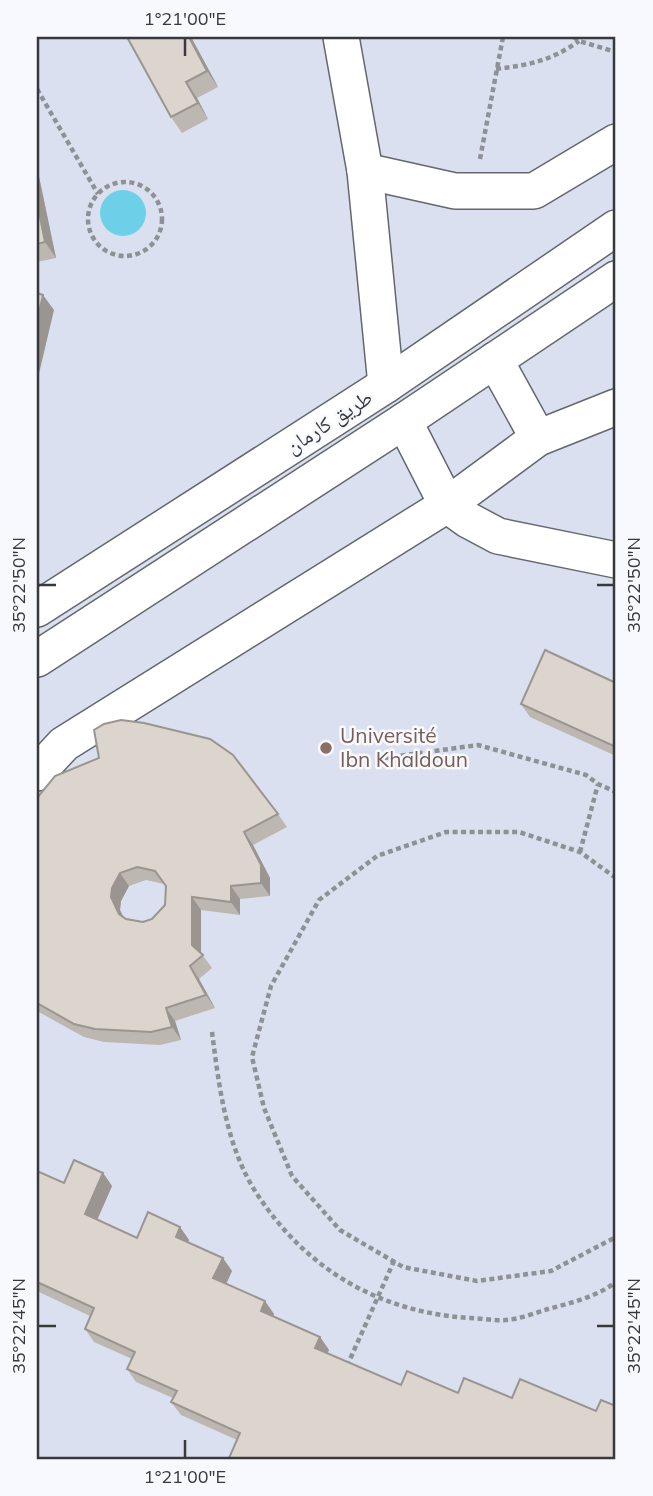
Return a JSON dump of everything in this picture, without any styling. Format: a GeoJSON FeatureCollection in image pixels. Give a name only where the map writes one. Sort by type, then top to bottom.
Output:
{"type":"FeatureCollection","features":[{"type":"Feature","properties":{"kind":"street"},"geometry":{"type":"LineString","coordinates":[[341,37],[365,171],[386,385]]}},
{"type":"Feature","properties":{"kind":"street"},"geometry":{"type":"LineString","coordinates":[[365,171],[455,191],[534,191],[616,142]]}},
{"type":"Feature","properties":{"kind":"street","name":"طريق كارمان"},"geometry":{"type":"LineString","coordinates":[[37,609],[386,385],[616,229]]}},
{"type":"Feature","properties":{"kind":"street","name":"طريق كارمان"},"geometry":{"type":"LineString","coordinates":[[37,659],[404,421],[616,279]]}},
{"type":"Feature","properties":{"kind":"street"},"geometry":{"type":"LineString","coordinates":[[495,360],[538,438]]}},
{"type":"Feature","properties":{"kind":"street"},"geometry":{"type":"LineString","coordinates":[[37,773],[64,744],[447,505],[538,438],[616,407]]}},
{"type":"Feature","properties":{"kind":"street"},"geometry":{"type":"LineString","coordinates":[[404,421],[447,505],[468,520],[498,537],[616,561]]}},
{"type":"Feature","properties":{"kind":"path"},"geometry":{"type":"LineString","coordinates":[[474,191],[503,37]]}},
{"type":"Feature","properties":{"kind":"path"},"geometry":{"type":"LineString","coordinates":[[574,37],[616,52]]}},
{"type":"Feature","properties":{"kind":"path"},"geometry":{"type":"LineString","coordinates":[[496,69],[532,64],[561,54],[579,41]]}},
{"type":"Feature","properties":{"kind":"path"},"geometry":{"type":"LineString","coordinates":[[37,89],[97,194]]}},
{"type":"Feature","properties":{"kind":"path"},"geometry":{"type":"LineString","coordinates":[[130,182],[152,193],[163,216],[162,228],[148,249],[125,257],[112,254],[93,239],[88,216],[97,194],[107,187],[130,182]]}},
{"type":"Feature","properties":{"kind":"path"},"geometry":{"type":"LineString","coordinates":[[384,758],[478,745],[586,775],[616,792]]}},
{"type":"Feature","properties":{"kind":"path"},"geometry":{"type":"LineString","coordinates":[[580,852],[598,784]]}},
{"type":"Feature","properties":{"kind":"path"},"geometry":{"type":"LineString","coordinates":[[616,878],[580,852],[519,832],[446,832],[377,856],[319,900],[271,986],[252,1057],[264,1108],[292,1176],[340,1230],[403,1267],[477,1281],[551,1270],[616,1237]]}},
{"type":"Feature","properties":{"kind":"path"},"geometry":{"type":"LineString","coordinates":[[212,1032],[219,1089],[235,1148],[257,1193],[293,1239],[330,1272],[377,1298],[417,1312],[508,1320],[571,1303],[605,1290],[616,1282]]}},
{"type":"Feature","properties":{"kind":"path"},"geometry":{"type":"LineString","coordinates":[[342,1376],[394,1262]]}},
{"type":"Feature","properties":{"kind":"shaded area","name":"Université Ibn Khaldoun"},"geometry":{"type":"Polygon","coordinates":[[[37,37],[616,37],[616,1459],[37,1459],[37,37]]]}},
{"type":"Feature","properties":{"kind":"water"},"geometry":{"type":"Polygon","coordinates":[[[123,190],[139,197],[146,213],[139,229],[123,236],[107,229],[100,213],[107,197],[123,190]]]}},
{"type":"Feature","properties":{"kind":"building"},"geometry":{"type":"Polygon","coordinates":[[[127,37],[189,37],[207,71],[186,82],[198,103],[171,117],[127,37]]]}},
{"type":"Feature","properties":{"kind":"building"},"geometry":{"type":"Polygon","coordinates":[[[37,202],[45,242],[37,244],[37,202]]]}},
{"type":"Feature","properties":{"kind":"building"},"geometry":{"type":"Polygon","coordinates":[[[37,293],[43,295],[37,321],[37,293]]]}},
{"type":"Feature","properties":{"kind":"building"},"geometry":{"type":"Polygon","coordinates":[[[545,650],[616,683],[616,747],[521,704],[545,650]]]}},
{"type":"Feature","properties":{"kind":"building"},"geometry":{"type":"Polygon","coordinates":[[[121,720],[144,723],[210,739],[233,755],[278,814],[244,832],[261,865],[261,883],[231,886],[231,902],[192,897],[192,945],[203,955],[190,966],[206,995],[166,1008],[172,1027],[151,1032],[95,1029],[74,1024],[37,1003],[37,798],[55,776],[99,758],[94,730],[104,724],[121,720]],[[137,867],[120,873],[112,888],[111,897],[119,914],[126,919],[143,922],[152,919],[165,905],[166,886],[155,871],[137,867]]]}},
{"type":"Feature","properties":{"kind":"building"},"geometry":{"type":"Polygon","coordinates":[[[74,1160],[103,1173],[85,1214],[137,1238],[148,1212],[180,1227],[176,1237],[223,1258],[213,1278],[265,1301],[261,1311],[320,1337],[315,1348],[401,1385],[407,1371],[458,1393],[464,1378],[512,1398],[520,1379],[596,1411],[601,1400],[616,1406],[616,1459],[229,1458],[240,1433],[171,1402],[177,1391],[127,1369],[135,1352],[85,1329],[94,1308],[37,1282],[37,1171],[64,1183],[74,1160]]]}},
{"type":"Feature","properties":{"kind":"place","name":"Université Ibn Khaldoun"},"geometry":{"type":"Point","coordinates":[326,748]}}]}
